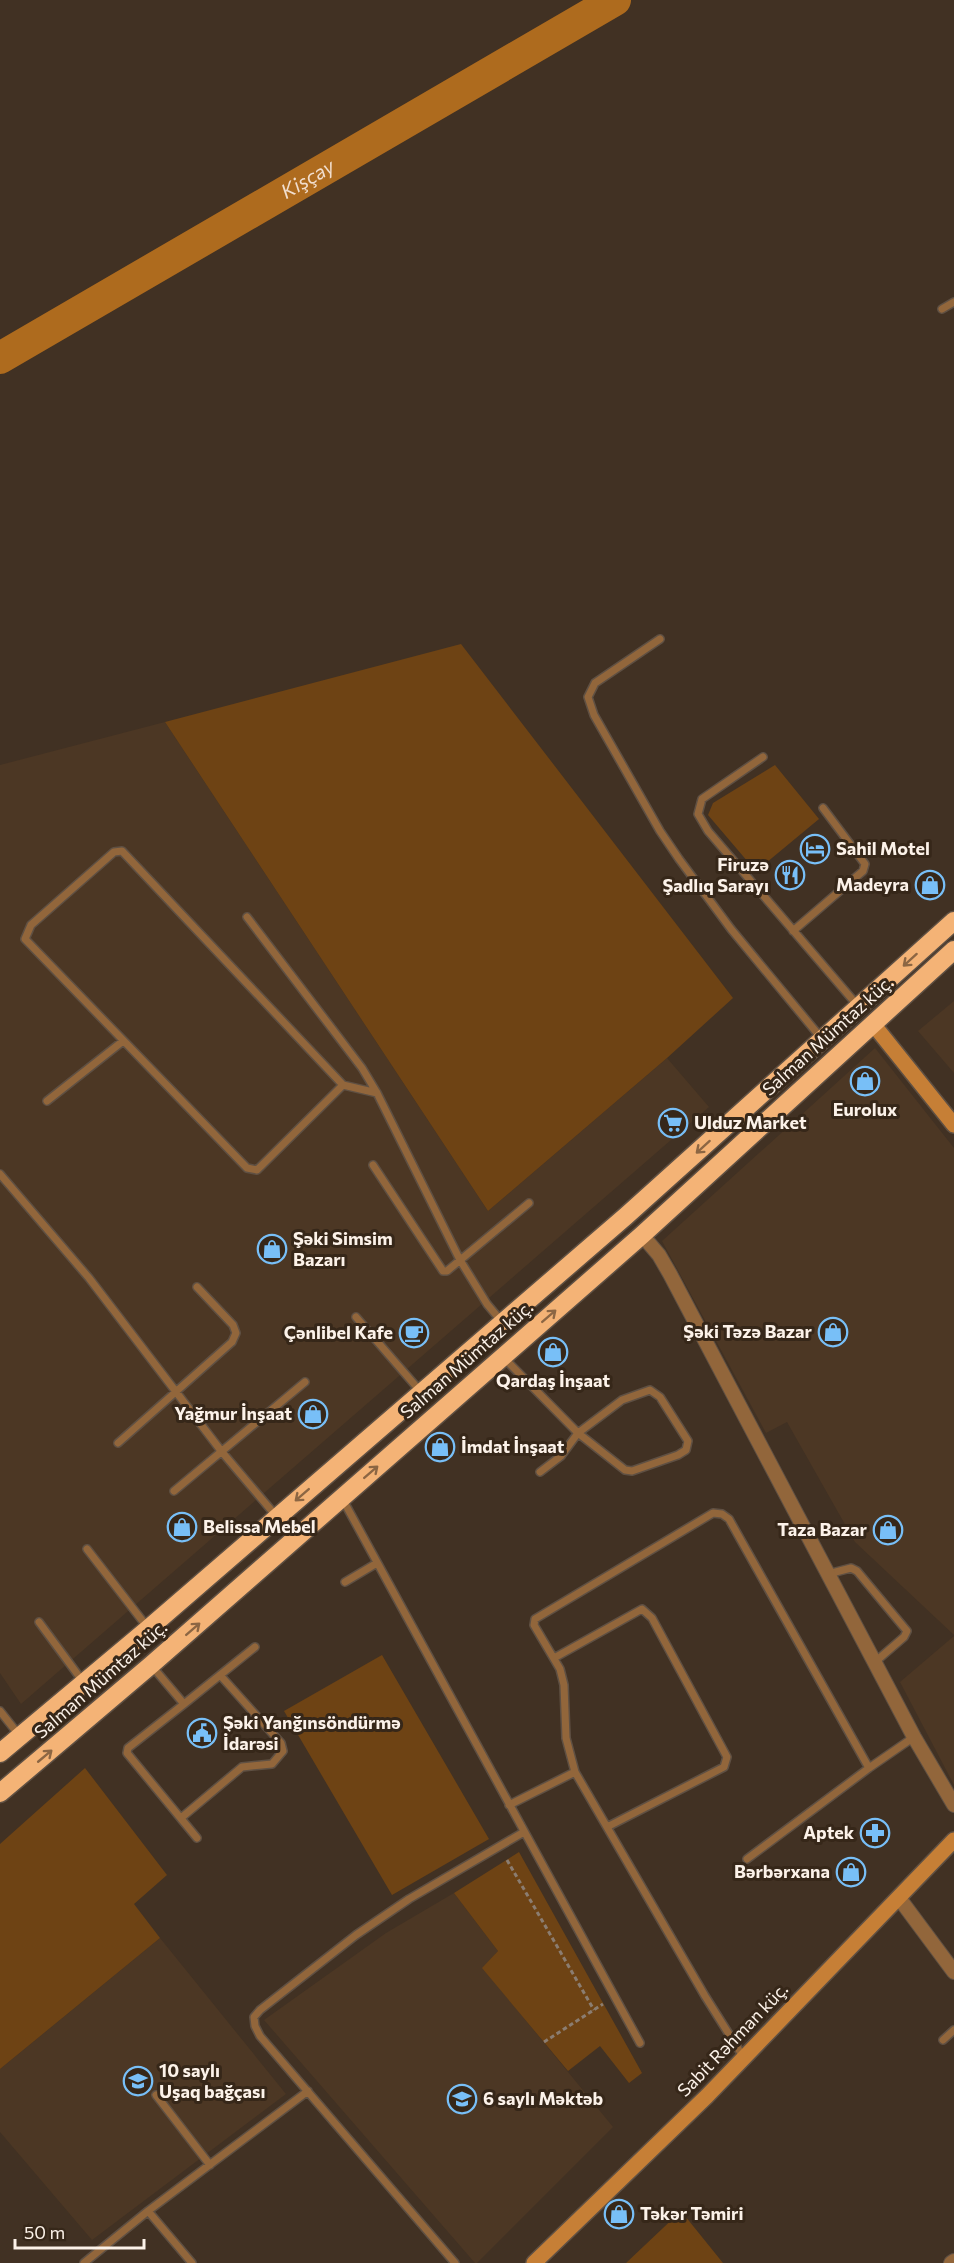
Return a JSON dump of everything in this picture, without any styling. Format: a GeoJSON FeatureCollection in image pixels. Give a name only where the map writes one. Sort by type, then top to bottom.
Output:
{"type":"FeatureCollection","features":[{"type":"Feature","properties":{"kind":"highway"},"geometry":{"type":"LineString","coordinates":[[0,1754],[132,1643],[626,1216],[954,921]]}},
{"type":"Feature","properties":{"kind":"highway","name":"Salman Mümtaz küç."},"geometry":{"type":"LineString","coordinates":[[0,1793],[151,1665],[642,1235],[954,950]]}},
{"type":"Feature","properties":{"kind":"highway"},"geometry":{"type":"LineString","coordinates":[[502,1322],[519,1342]]}},
{"type":"Feature","properties":{"kind":"highway"},"geometry":{"type":"LineString","coordinates":[[442,1374],[459,1395]]}},
{"type":"Feature","properties":{"kind":"highway"},"geometry":{"type":"LineString","coordinates":[[132,1643],[151,1665]]}},
{"type":"Feature","properties":{"kind":"main road"},"geometry":{"type":"LineString","coordinates":[[873,1024],[954,1125]]}},
{"type":"Feature","properties":{"kind":"main road","name":"Sabit Rəhman küç."},"geometry":{"type":"LineString","coordinates":[[534,2263],[744,2058],[954,1840]]}},
{"type":"Feature","properties":{"kind":"street"},"geometry":{"type":"LineString","coordinates":[[642,1235],[659,1255],[670,1274],[914,1737],[954,1805]]}},
{"type":"Feature","properties":{"kind":"street"},"geometry":{"type":"LineString","coordinates":[[899,1898],[954,1972]]}},
{"type":"Feature","properties":{"kind":"lane"},"geometry":{"type":"LineString","coordinates":[[942,309],[954,302]]}},
{"type":"Feature","properties":{"kind":"lane"},"geometry":{"type":"LineString","coordinates":[[660,639],[595,683],[588,697],[594,715],[660,831],[730,929],[822,1039]]}},
{"type":"Feature","properties":{"kind":"lane"},"geometry":{"type":"LineString","coordinates":[[763,757],[702,799],[698,814],[708,831],[858,1006]]}},
{"type":"Feature","properties":{"kind":"lane"},"geometry":{"type":"LineString","coordinates":[[793,931],[863,871],[865,864],[823,808]]}},
{"type":"Feature","properties":{"kind":"lane"},"geometry":{"type":"LineString","coordinates":[[344,1085],[257,1170],[246,1168],[25,939],[31,925],[114,852],[122,851],[344,1085],[377,1093]]}},
{"type":"Feature","properties":{"kind":"lane"},"geometry":{"type":"LineString","coordinates":[[247,917],[362,1068],[377,1093],[460,1260],[487,1304],[502,1322]]}},
{"type":"Feature","properties":{"kind":"lane"},"geometry":{"type":"LineString","coordinates":[[46,1101],[123,1041]]}},
{"type":"Feature","properties":{"kind":"lane"},"geometry":{"type":"LineString","coordinates":[[373,1166],[442,1271],[447,1271],[529,1203]]}},
{"type":"Feature","properties":{"kind":"lane"},"geometry":{"type":"LineString","coordinates":[[0,1174],[90,1278],[222,1452],[277,1517]]}},
{"type":"Feature","properties":{"kind":"lane"},"geometry":{"type":"LineString","coordinates":[[118,1443],[232,1342],[236,1333],[233,1325],[197,1287]]}},
{"type":"Feature","properties":{"kind":"lane"},"geometry":{"type":"LineString","coordinates":[[356,1317],[421,1392]]}},
{"type":"Feature","properties":{"kind":"lane"},"geometry":{"type":"LineString","coordinates":[[502,1357],[579,1433],[625,1470],[632,1471],[678,1455],[686,1450],[688,1442],[660,1397],[650,1390],[622,1400],[579,1433],[561,1456],[540,1472]]}},
{"type":"Feature","properties":{"kind":"lane"},"geometry":{"type":"LineString","coordinates":[[174,1491],[305,1382]]}},
{"type":"Feature","properties":{"kind":"lane"},"geometry":{"type":"LineString","coordinates":[[341,1498],[640,2043]]}},
{"type":"Feature","properties":{"kind":"lane"},"geometry":{"type":"LineString","coordinates":[[744,2058],[705,1996],[575,1772],[566,1738],[564,1685],[560,1669],[534,1625],[535,1618],[713,1513],[722,1514],[729,1519],[869,1768]]}},
{"type":"Feature","properties":{"kind":"lane"},"geometry":{"type":"LineString","coordinates":[[87,1550],[148,1629]]}},
{"type":"Feature","properties":{"kind":"lane"},"geometry":{"type":"LineString","coordinates":[[345,1582],[377,1563]]}},
{"type":"Feature","properties":{"kind":"lane"},"geometry":{"type":"LineString","coordinates":[[828,1574],[851,1568],[857,1570],[907,1631],[904,1637],[875,1662]]}},
{"type":"Feature","properties":{"kind":"lane"},"geometry":{"type":"LineString","coordinates":[[554,1658],[642,1609],[652,1618],[727,1757],[724,1767],[607,1827]]}},
{"type":"Feature","properties":{"kind":"lane"},"geometry":{"type":"LineString","coordinates":[[39,1622],[84,1683]]}},
{"type":"Feature","properties":{"kind":"lane"},"geometry":{"type":"LineString","coordinates":[[197,1838],[127,1753],[128,1748],[255,1647]]}},
{"type":"Feature","properties":{"kind":"lane"},"geometry":{"type":"LineString","coordinates":[[151,1665],[184,1704]]}},
{"type":"Feature","properties":{"kind":"lane"},"geometry":{"type":"LineString","coordinates":[[181,1818],[242,1767],[272,1764],[283,1750],[281,1743],[220,1675]]}},
{"type":"Feature","properties":{"kind":"lane"},"geometry":{"type":"LineString","coordinates":[[0,1711],[20,1736]]}},
{"type":"Feature","properties":{"kind":"lane"},"geometry":{"type":"LineString","coordinates":[[747,1859],[914,1737]]}},
{"type":"Feature","properties":{"kind":"lane"},"geometry":{"type":"LineString","coordinates":[[509,1805],[575,1772]]}},
{"type":"Feature","properties":{"kind":"lane"},"geometry":{"type":"LineString","coordinates":[[455,2263],[308,2091],[255,2026],[254,2017],[356,1935],[409,1899],[524,1832]]}},
{"type":"Feature","properties":{"kind":"lane"},"geometry":{"type":"LineString","coordinates":[[943,2040],[954,2030]]}},
{"type":"Feature","properties":{"kind":"lane"},"geometry":{"type":"LineString","coordinates":[[84,2263],[148,2211],[308,2091]]}},
{"type":"Feature","properties":{"kind":"lane"},"geometry":{"type":"LineString","coordinates":[[156,2095],[210,2165]]}},
{"type":"Feature","properties":{"kind":"lane"},"geometry":{"type":"LineString","coordinates":[[148,2211],[192,2263]]}},
{"type":"Feature","properties":{"kind":"path"},"geometry":{"type":"LineString","coordinates":[[507,1860],[594,2010]]}},
{"type":"Feature","properties":{"kind":"path"},"geometry":{"type":"LineString","coordinates":[[544,2042],[603,2004]]}},
{"type":"Feature","properties":{"kind":"shaded area"},"geometry":{"type":"Polygon","coordinates":[[[461,644],[733,998],[667,1058],[488,1211],[165,722],[461,644]]]}},
{"type":"Feature","properties":{"kind":"shaded area","name":"Şəki Simsim Bazarı"},"geometry":{"type":"Polygon","coordinates":[[[165,722],[488,1211],[667,1058],[709,1107],[21,1704],[0,1673],[0,765],[165,722]]]}},
{"type":"Feature","properties":{"kind":"shaded area"},"geometry":{"type":"Polygon","coordinates":[[[775,765],[819,819],[760,868],[754,869],[708,815],[713,803],[775,765]]]}},
{"type":"Feature","properties":{"kind":"shaded area"},"geometry":{"type":"Polygon","coordinates":[[[954,1001],[954,1073],[918,1031],[954,1001]]]}},
{"type":"Feature","properties":{"kind":"shaded area","name":"Şəki Təzə Bazar"},"geometry":{"type":"Polygon","coordinates":[[[875,1048],[954,1148],[954,1635],[855,1542],[787,1422],[766,1433],[662,1241],[875,1048]]]}},
{"type":"Feature","properties":{"kind":"shaded area"},"geometry":{"type":"Polygon","coordinates":[[[954,1636],[954,1785],[900,1682],[954,1636]]]}},
{"type":"Feature","properties":{"kind":"shaded area"},"geometry":{"type":"Polygon","coordinates":[[[382,1655],[489,1839],[392,1895],[284,1711],[382,1655]]]}},
{"type":"Feature","properties":{"kind":"shaded area"},"geometry":{"type":"Polygon","coordinates":[[[85,1768],[167,1875],[134,1904],[160,1938],[0,2069],[0,1844],[85,1768]]]}},
{"type":"Feature","properties":{"kind":"shaded area"},"geometry":{"type":"Polygon","coordinates":[[[519,1852],[642,2073],[629,2083],[600,2046],[568,2071],[482,1968],[498,1951],[454,1893],[519,1852]]]}},
{"type":"Feature","properties":{"kind":"shaded area","name":"6 saylı Məktəb"},"geometry":{"type":"Polygon","coordinates":[[[454,1893],[498,1951],[483,1968],[613,2127],[477,2263],[264,2020],[386,1933],[454,1893]]]}},
{"type":"Feature","properties":{"kind":"shaded area","name":"10 saylı Uşaq bağçası"},"geometry":{"type":"Polygon","coordinates":[[[160,1938],[286,2094],[92,2240],[0,2132],[0,2069],[160,1938]]]}},
{"type":"Feature","properties":{"kind":"shaded area"},"geometry":{"type":"Polygon","coordinates":[[[681,2211],[723,2263],[626,2263],[681,2211]]]}},
{"type":"Feature","properties":{"kind":"waterway","name":"Kişçay"},"geometry":{"type":"LineString","coordinates":[[0,358],[615,0]]}},
{"type":"Feature","properties":{"kind":"place","name":"Sahil Motel"},"geometry":{"type":"Point","coordinates":[815,849]}},
{"type":"Feature","properties":{"kind":"place","name":"Firuzə Şadlıq Sarayı"},"geometry":{"type":"Point","coordinates":[790,875]}},
{"type":"Feature","properties":{"kind":"place","name":"Madeyra"},"geometry":{"type":"Point","coordinates":[930,885]}},
{"type":"Feature","properties":{"kind":"place","name":"Eurolux"},"geometry":{"type":"Point","coordinates":[865,1081]}},
{"type":"Feature","properties":{"kind":"place","name":"Ulduz Market"},"geometry":{"type":"Point","coordinates":[673,1123]}},
{"type":"Feature","properties":{"kind":"place","name":"Şəki Simsim Bazarı"},"geometry":{"type":"Point","coordinates":[272,1249]}},
{"type":"Feature","properties":{"kind":"place","name":"Şəki Təzə Bazar"},"geometry":{"type":"Point","coordinates":[833,1332]}},
{"type":"Feature","properties":{"kind":"place","name":"Çənlibel Kafe"},"geometry":{"type":"Point","coordinates":[414,1333]}},
{"type":"Feature","properties":{"kind":"place","name":"Qardaş İnşaat"},"geometry":{"type":"Point","coordinates":[553,1352]}},
{"type":"Feature","properties":{"kind":"place","name":"Yağmur İnşaat"},"geometry":{"type":"Point","coordinates":[313,1414]}},
{"type":"Feature","properties":{"kind":"place","name":"İmdat İnşaat"},"geometry":{"type":"Point","coordinates":[440,1447]}},
{"type":"Feature","properties":{"kind":"place","name":"Belissa Mebel"},"geometry":{"type":"Point","coordinates":[182,1527]}},
{"type":"Feature","properties":{"kind":"place","name":"Taza Bazar"},"geometry":{"type":"Point","coordinates":[888,1530]}},
{"type":"Feature","properties":{"kind":"place","name":"Şəki Yanğınsöndürmə İdarəsi"},"geometry":{"type":"Point","coordinates":[202,1733]}},
{"type":"Feature","properties":{"kind":"place","name":"Aptek"},"geometry":{"type":"Point","coordinates":[875,1833]}},
{"type":"Feature","properties":{"kind":"place","name":"Bərbərxana"},"geometry":{"type":"Point","coordinates":[851,1872]}},
{"type":"Feature","properties":{"kind":"place","name":"10 saylı Uşaq bağçası"},"geometry":{"type":"Point","coordinates":[138,2081]}},
{"type":"Feature","properties":{"kind":"place","name":"6 saylı Məktəb"},"geometry":{"type":"Point","coordinates":[462,2099]}},
{"type":"Feature","properties":{"kind":"place","name":"Təkər Təmiri"},"geometry":{"type":"Point","coordinates":[619,2214]}}]}
